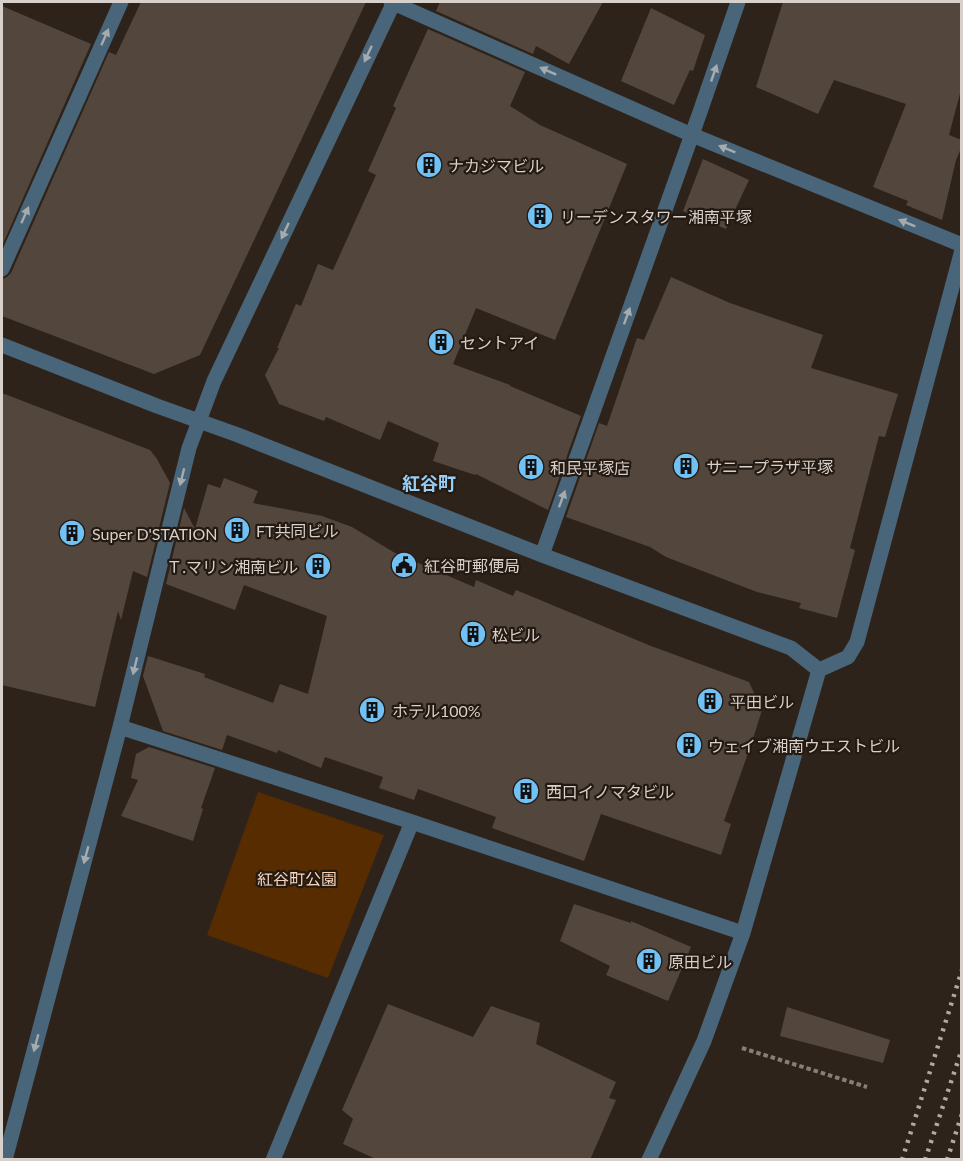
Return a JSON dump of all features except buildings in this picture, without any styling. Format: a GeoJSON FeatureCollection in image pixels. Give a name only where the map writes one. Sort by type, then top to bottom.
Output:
{"type":"FeatureCollection","features":[{"type":"Feature","properties":{"kind":"street"},"geometry":{"type":"LineString","coordinates":[[2,269],[121,2]]}},
{"type":"Feature","properties":{"kind":"street"},"geometry":{"type":"LineString","coordinates":[[5,1160],[120,727],[189,448],[214,381],[392,2],[692,135],[962,245]]}},
{"type":"Feature","properties":{"kind":"street"},"geometry":{"type":"LineString","coordinates":[[542,555],[738,2]]}},
{"type":"Feature","properties":{"kind":"street"},"geometry":{"type":"LineString","coordinates":[[649,1160],[704,1041],[743,933],[819,670],[848,657],[858,642],[962,250]]}},
{"type":"Feature","properties":{"kind":"street"},"geometry":{"type":"LineString","coordinates":[[2,345],[542,555],[791,648],[819,670]]}},
{"type":"Feature","properties":{"kind":"street"},"geometry":{"type":"LineString","coordinates":[[120,727],[743,933]]}},
{"type":"Feature","properties":{"kind":"street"},"geometry":{"type":"LineString","coordinates":[[273,1160],[412,822]]}},
{"type":"Feature","properties":{"kind":"path"},"geometry":{"type":"LineString","coordinates":[[742,1048],[867,1087]]}},
{"type":"Feature","properties":{"kind":"green space","name":"紅谷町公園"},"geometry":{"type":"Polygon","coordinates":[[[258,792],[384,835],[328,978],[207,935],[258,792]]]}},
{"type":"Feature","properties":{"kind":"railway"},"geometry":{"type":"LineString","coordinates":[[902,1160],[962,970]]}},
{"type":"Feature","properties":{"kind":"railway"},"geometry":{"type":"LineString","coordinates":[[925,1160],[962,1049]]}},
{"type":"Feature","properties":{"kind":"railway"},"geometry":{"type":"LineString","coordinates":[[947,1160],[962,1114]]}},
{"type":"Feature","properties":{"kind":"place","name":"ナカジマビル"},"geometry":{"type":"Point","coordinates":[429,165]}},
{"type":"Feature","properties":{"kind":"place","name":"リーデンスタワー湘南平塚"},"geometry":{"type":"Point","coordinates":[540,216]}},
{"type":"Feature","properties":{"kind":"place","name":"セントアイ"},"geometry":{"type":"Point","coordinates":[441,342]}},
{"type":"Feature","properties":{"kind":"place","name":"サニープラザ平塚"},"geometry":{"type":"Point","coordinates":[686,466]}},
{"type":"Feature","properties":{"kind":"place","name":"和民平塚店"},"geometry":{"type":"Point","coordinates":[531,467]}},
{"type":"Feature","properties":{"kind":"place","name":"FT共同ビル"},"geometry":{"type":"Point","coordinates":[237,530]}},
{"type":"Feature","properties":{"kind":"place","name":"Super D'STATION"},"geometry":{"type":"Point","coordinates":[72,533]}},
{"type":"Feature","properties":{"kind":"place","name":"紅谷町郵便局"},"geometry":{"type":"Point","coordinates":[404,565]}},
{"type":"Feature","properties":{"kind":"place","name":"Ｔ.マリン湘南ビル"},"geometry":{"type":"Point","coordinates":[318,566]}},
{"type":"Feature","properties":{"kind":"place","name":"松ビル"},"geometry":{"type":"Point","coordinates":[473,634]}},
{"type":"Feature","properties":{"kind":"place","name":"平田ビル"},"geometry":{"type":"Point","coordinates":[710,701]}},
{"type":"Feature","properties":{"kind":"place","name":"ホテル100%"},"geometry":{"type":"Point","coordinates":[372,710]}},
{"type":"Feature","properties":{"kind":"place","name":"ウェイブ湘南ウエストビル"},"geometry":{"type":"Point","coordinates":[689,745]}},
{"type":"Feature","properties":{"kind":"place","name":"西口イノマタビル"},"geometry":{"type":"Point","coordinates":[526,791]}},
{"type":"Feature","properties":{"kind":"place","name":"原田ビル"},"geometry":{"type":"Point","coordinates":[649,961]}},
{"type":"Feature","properties":{"kind":"district","name":"紅谷町"},"geometry":{"type":"Point","coordinates":[429,483]}}]}
